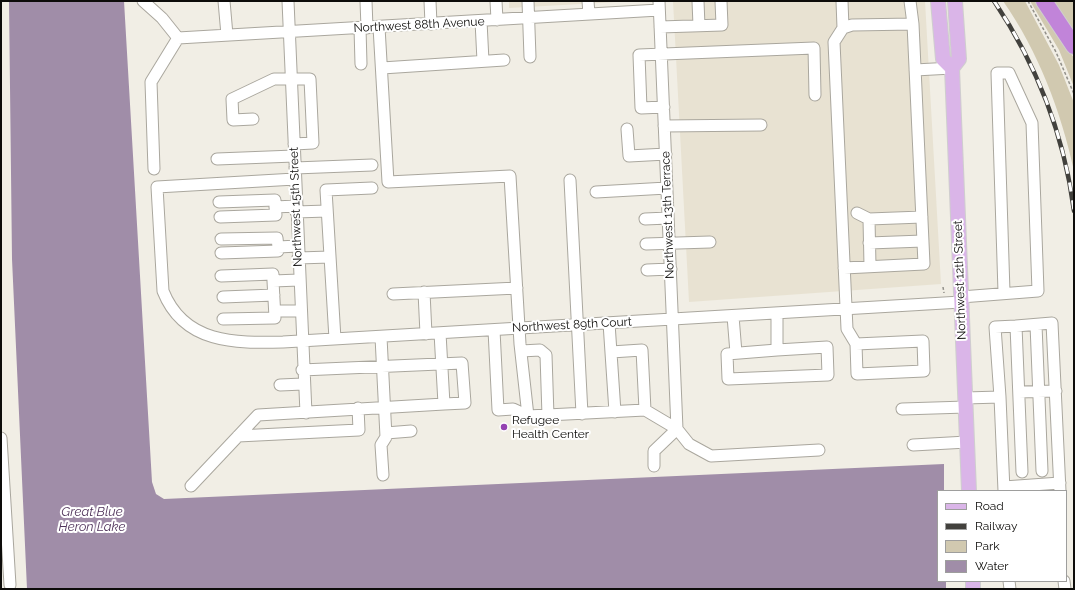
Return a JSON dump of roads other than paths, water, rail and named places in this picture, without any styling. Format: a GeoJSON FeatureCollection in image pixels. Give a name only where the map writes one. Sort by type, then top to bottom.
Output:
{"type":"FeatureCollection","features":[{"type":"Feature","properties":{"kind":"highway"},"geometry":{"type":"LineString","coordinates":[[1044,1],[1074,46]]}},
{"type":"Feature","properties":{"kind":"main road","name":"Northwest 12th Street"},"geometry":{"type":"LineString","coordinates":[[938,1],[944,59],[952,68],[969,490]]}},
{"type":"Feature","properties":{"kind":"main road","name":"Northwest 12th Street"},"geometry":{"type":"LineString","coordinates":[[952,68],[959,59],[956,1]]}},
{"type":"Feature","properties":{"kind":"street"},"geometry":{"type":"LineString","coordinates":[[143,1],[162,18],[178,38],[151,82],[154,169]]}},
{"type":"Feature","properties":{"kind":"street"},"geometry":{"type":"LineString","coordinates":[[224,1],[227,36]]}},
{"type":"Feature","properties":{"kind":"street","name":"Northwest 15th Street"},"geometry":{"type":"LineString","coordinates":[[288,1],[302,370],[306,413]]}},
{"type":"Feature","properties":{"kind":"street"},"geometry":{"type":"LineString","coordinates":[[362,64],[366,1]]}},
{"type":"Feature","properties":{"kind":"street"},"geometry":{"type":"LineString","coordinates":[[430,1],[431,24]]}},
{"type":"Feature","properties":{"kind":"street"},"geometry":{"type":"LineString","coordinates":[[496,1],[497,20]]}},
{"type":"Feature","properties":{"kind":"street"},"geometry":{"type":"LineString","coordinates":[[528,1],[530,56]]}},
{"type":"Feature","properties":{"kind":"street"},"geometry":{"type":"LineString","coordinates":[[588,1],[589,14]]}},
{"type":"Feature","properties":{"kind":"street"},"geometry":{"type":"LineString","coordinates":[[698,1],[699,26]]}},
{"type":"Feature","properties":{"kind":"street"},"geometry":{"type":"LineString","coordinates":[[660,27],[722,25],[721,1]]}},
{"type":"Feature","properties":{"kind":"street"},"geometry":{"type":"LineString","coordinates":[[842,1],[843,28],[834,42],[847,329],[856,344],[857,374],[924,371],[923,341],[856,344]]}},
{"type":"Feature","properties":{"kind":"street"},"geometry":{"type":"LineString","coordinates":[[844,268],[924,264],[913,24],[910,1]]}},
{"type":"Feature","properties":{"kind":"street","name":"Northwest 88th Avenue"},"geometry":{"type":"LineString","coordinates":[[178,38],[529,18],[589,14],[659,6]]}},
{"type":"Feature","properties":{"kind":"street","name":"Northwest 13th Terrace"},"geometry":{"type":"LineString","coordinates":[[659,6],[677,429]]}},
{"type":"Feature","properties":{"kind":"street"},"geometry":{"type":"LineString","coordinates":[[481,21],[484,61]]}},
{"type":"Feature","properties":{"kind":"street"},"geometry":{"type":"LineString","coordinates":[[843,28],[852,25],[913,24]]}},
{"type":"Feature","properties":{"kind":"street"},"geometry":{"type":"LineString","coordinates":[[379,27],[388,182],[510,176],[519,328],[528,416]]}},
{"type":"Feature","properties":{"kind":"street"},"geometry":{"type":"LineString","coordinates":[[664,107],[641,108],[639,55],[814,48],[815,95]]}},
{"type":"Feature","properties":{"kind":"street"},"geometry":{"type":"LineString","coordinates":[[382,68],[504,60]]}},
{"type":"Feature","properties":{"kind":"street"},"geometry":{"type":"LineString","coordinates":[[915,70],[952,68]]}},
{"type":"Feature","properties":{"kind":"street","name":"Northwest 89th Court"},"geometry":{"type":"LineString","coordinates":[[295,174],[157,187],[163,291],[168,305],[187,325],[207,337],[215,339],[264,342],[335,340],[846,309],[961,299],[1004,292],[1038,291],[1032,124],[1009,74],[997,73],[1004,292]]}},
{"type":"Feature","properties":{"kind":"street"},"geometry":{"type":"LineString","coordinates":[[253,119],[233,120],[232,99],[274,80],[310,79],[313,143],[294,144]]}},
{"type":"Feature","properties":{"kind":"street"},"geometry":{"type":"LineString","coordinates":[[664,126],[761,125]]}},
{"type":"Feature","properties":{"kind":"street"},"geometry":{"type":"LineString","coordinates":[[627,129],[629,156],[666,154]]}},
{"type":"Feature","properties":{"kind":"street"},"geometry":{"type":"LineString","coordinates":[[217,160],[294,156]]}},
{"type":"Feature","properties":{"kind":"street"},"geometry":{"type":"LineString","coordinates":[[295,174],[372,164]]}},
{"type":"Feature","properties":{"kind":"street"},"geometry":{"type":"LineString","coordinates":[[570,180],[582,414]]}},
{"type":"Feature","properties":{"kind":"street"},"geometry":{"type":"LineString","coordinates":[[335,340],[326,190],[372,188]]}},
{"type":"Feature","properties":{"kind":"street"},"geometry":{"type":"LineString","coordinates":[[596,192],[667,188]]}},
{"type":"Feature","properties":{"kind":"street"},"geometry":{"type":"LineString","coordinates":[[219,202],[275,200],[276,215],[220,217]]}},
{"type":"Feature","properties":{"kind":"street"},"geometry":{"type":"LineString","coordinates":[[275,207],[327,211]]}},
{"type":"Feature","properties":{"kind":"street"},"geometry":{"type":"LineString","coordinates":[[857,213],[869,219],[922,217]]}},
{"type":"Feature","properties":{"kind":"street"},"geometry":{"type":"LineString","coordinates":[[645,219],[668,218]]}},
{"type":"Feature","properties":{"kind":"street"},"geometry":{"type":"LineString","coordinates":[[869,219],[870,266]]}},
{"type":"Feature","properties":{"kind":"street"},"geometry":{"type":"LineString","coordinates":[[221,239],[277,238],[278,247],[278,251],[221,253]]}},
{"type":"Feature","properties":{"kind":"street"},"geometry":{"type":"LineString","coordinates":[[869,243],[923,241]]}},
{"type":"Feature","properties":{"kind":"street"},"geometry":{"type":"LineString","coordinates":[[646,244],[710,242]]}},
{"type":"Feature","properties":{"kind":"street"},"geometry":{"type":"LineString","coordinates":[[278,247],[298,246]]}},
{"type":"Feature","properties":{"kind":"street"},"geometry":{"type":"LineString","coordinates":[[298,258],[330,257]]}},
{"type":"Feature","properties":{"kind":"street"},"geometry":{"type":"LineString","coordinates":[[647,270],[670,269]]}},
{"type":"Feature","properties":{"kind":"street"},"geometry":{"type":"LineString","coordinates":[[221,276],[273,274],[275,311],[275,318],[223,319]]}},
{"type":"Feature","properties":{"kind":"street"},"geometry":{"type":"LineString","coordinates":[[273,281],[299,280]]}},
{"type":"Feature","properties":{"kind":"street"},"geometry":{"type":"LineString","coordinates":[[393,294],[517,288]]}},
{"type":"Feature","properties":{"kind":"street"},"geometry":{"type":"LineString","coordinates":[[424,292],[426,334]]}},
{"type":"Feature","properties":{"kind":"street"},"geometry":{"type":"LineString","coordinates":[[223,297],[274,295]]}},
{"type":"Feature","properties":{"kind":"street"},"geometry":{"type":"LineString","coordinates":[[275,311],[300,310]]}},
{"type":"Feature","properties":{"kind":"street"},"geometry":{"type":"LineString","coordinates":[[777,313],[777,350]]}},
{"type":"Feature","properties":{"kind":"street"},"geometry":{"type":"LineString","coordinates":[[733,316],[736,353]]}},
{"type":"Feature","properties":{"kind":"street"},"geometry":{"type":"LineString","coordinates":[[609,323],[615,412]]}},
{"type":"Feature","properties":{"kind":"street"},"geometry":{"type":"LineString","coordinates":[[1052,324],[1060,487],[1004,489],[995,327],[1036,325],[1052,324]]}},
{"type":"Feature","properties":{"kind":"street"},"geometry":{"type":"LineString","coordinates":[[1036,325],[1042,471]]}},
{"type":"Feature","properties":{"kind":"street"},"geometry":{"type":"LineString","coordinates":[[1016,326],[1022,472]]}},
{"type":"Feature","properties":{"kind":"street"},"geometry":{"type":"LineString","coordinates":[[494,330],[498,410],[513,409],[528,416],[548,416],[645,410],[677,429],[689,444],[711,456],[819,450]]}},
{"type":"Feature","properties":{"kind":"street"},"geometry":{"type":"LineString","coordinates":[[440,333],[444,404]]}},
{"type":"Feature","properties":{"kind":"street"},"geometry":{"type":"LineString","coordinates":[[381,337],[386,433],[386,437],[381,445],[383,475]]}},
{"type":"Feature","properties":{"kind":"street"},"geometry":{"type":"LineString","coordinates":[[827,347],[828,375],[728,380],[727,354],[777,350],[827,347]]}},
{"type":"Feature","properties":{"kind":"street"},"geometry":{"type":"LineString","coordinates":[[521,351],[540,350],[546,355],[548,416]]}},
{"type":"Feature","properties":{"kind":"street"},"geometry":{"type":"LineString","coordinates":[[611,352],[642,350],[645,410]]}},
{"type":"Feature","properties":{"kind":"street"},"geometry":{"type":"LineString","coordinates":[[191,486],[258,415],[306,413],[358,408],[465,403],[462,363],[302,370]]}},
{"type":"Feature","properties":{"kind":"street"},"geometry":{"type":"LineString","coordinates":[[280,385],[303,384]]}},
{"type":"Feature","properties":{"kind":"street"},"geometry":{"type":"LineString","coordinates":[[1019,392],[1056,391]]}},
{"type":"Feature","properties":{"kind":"street"},"geometry":{"type":"LineString","coordinates":[[902,409],[966,402],[1000,396]]}},
{"type":"Feature","properties":{"kind":"street"},"geometry":{"type":"LineString","coordinates":[[238,436],[359,430],[358,408]]}},
{"type":"Feature","properties":{"kind":"street"},"geometry":{"type":"LineString","coordinates":[[654,466],[654,451],[677,429]]}},
{"type":"Feature","properties":{"kind":"street"},"geometry":{"type":"LineString","coordinates":[[386,433],[411,431]]}},
{"type":"Feature","properties":{"kind":"street"},"geometry":{"type":"LineString","coordinates":[[1,438],[10,585]]}},
{"type":"Feature","properties":{"kind":"street"},"geometry":{"type":"LineString","coordinates":[[912,444],[967,442]]}},
{"type":"Feature","properties":{"kind":"water","name":"Great Blue Heron Lake"},"geometry":{"type":"Polygon","coordinates":[[[9,1],[124,1],[152,482],[156,494],[164,499],[944,464],[944,490],[937,490],[937,582],[946,582],[946,589],[27,589],[12,259],[9,1]]]}},
{"type":"Feature","properties":{"kind":"railway"},"geometry":{"type":"LineString","coordinates":[[994,1],[1023,50],[1036,75],[1046,101],[1056,128],[1063,155],[1074,211]]}},
{"type":"Feature","properties":{"kind":"place","name":"Refugee Health Center"},"geometry":{"type":"Point","coordinates":[504,427]}}]}
